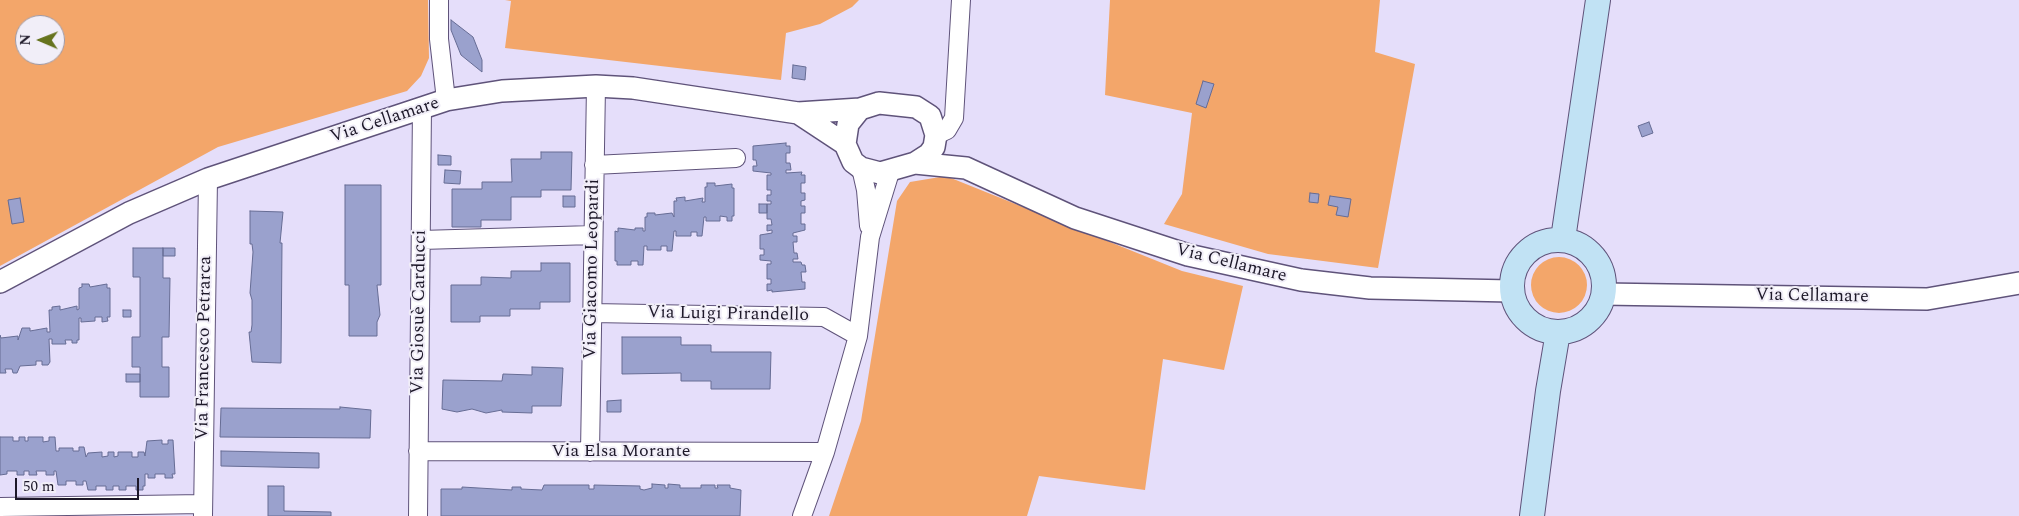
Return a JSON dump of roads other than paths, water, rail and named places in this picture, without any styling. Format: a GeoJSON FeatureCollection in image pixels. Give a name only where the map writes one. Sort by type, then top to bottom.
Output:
{"type":"FeatureCollection","features":[{"type":"Feature","properties":{"kind":"main road"},"geometry":{"type":"LineString","coordinates":[[1563,240],[1598,0]]}},
{"type":"Feature","properties":{"kind":"main road"},"geometry":{"type":"LineString","coordinates":[[1563,240],[1584,247],[1595,258],[1603,278],[1603,294],[1598,308],[1590,320],[1577,328],[1558,332],[1545,331],[1527,321],[1515,304],[1512,291],[1514,270],[1525,253],[1542,242],[1563,240]]}},
{"type":"Feature","properties":{"kind":"main road"},"geometry":{"type":"LineString","coordinates":[[1532,516],[1548,391],[1558,332]]}},
{"type":"Feature","properties":{"kind":"street"},"geometry":{"type":"LineString","coordinates":[[439,0],[439,38],[446,100]]}},
{"type":"Feature","properties":{"kind":"street"},"geometry":{"type":"LineString","coordinates":[[933,126],[947,130],[954,118],[961,0]]}},
{"type":"Feature","properties":{"kind":"street","name":"Via Cellamare"},"geometry":{"type":"LineString","coordinates":[[0,282],[129,213],[208,179],[446,100],[502,91],[596,86],[634,88],[798,112],[860,109],[879,103],[916,107],[966,168]]}},
{"type":"Feature","properties":{"kind":"street","name":"Via Giacomo Leopardi"},"geometry":{"type":"LineString","coordinates":[[590,452],[596,86]]}},
{"type":"Feature","properties":{"kind":"street","name":"Via Giosuè Carducci"},"geometry":{"type":"LineString","coordinates":[[418,516],[422,108]]}},
{"type":"Feature","properties":{"kind":"street"},"geometry":{"type":"LineString","coordinates":[[845,144],[848,124],[860,109]]}},
{"type":"Feature","properties":{"kind":"street","name":"Via Cellamare"},"geometry":{"type":"LineString","coordinates":[[798,112],[845,144],[854,162],[861,168],[880,173],[890,172],[915,163],[929,154],[934,147],[933,126]]}},
{"type":"Feature","properties":{"kind":"street"},"geometry":{"type":"LineString","coordinates":[[594,166],[736,158]]}},
{"type":"Feature","properties":{"kind":"street","name":"Via Cellamare"},"geometry":{"type":"LineString","coordinates":[[915,163],[966,168],[1075,218],[1188,255],[1235,266],[1301,280],[1370,288],[1512,291]]}},
{"type":"Feature","properties":{"kind":"street"},"geometry":{"type":"LineString","coordinates":[[861,168],[866,190],[870,236]]}},
{"type":"Feature","properties":{"kind":"street"},"geometry":{"type":"LineString","coordinates":[[802,516],[825,452],[858,336],[870,236],[890,172]]}},
{"type":"Feature","properties":{"kind":"street","name":"Via Francesco Petrarca"},"geometry":{"type":"LineString","coordinates":[[203,510],[208,179]]}},
{"type":"Feature","properties":{"kind":"street"},"geometry":{"type":"LineString","coordinates":[[420,240],[594,235]]}},
{"type":"Feature","properties":{"kind":"street","name":"Via Cellamare"},"geometry":{"type":"LineString","coordinates":[[1603,294],[1928,299],[2019,283]]}},
{"type":"Feature","properties":{"kind":"street","name":"Via Luigi Pirandello"},"geometry":{"type":"LineString","coordinates":[[592,313],[824,317],[858,336]]}},
{"type":"Feature","properties":{"kind":"street","name":"Via Elsa Morante"},"geometry":{"type":"LineString","coordinates":[[418,451],[825,452]]}},
{"type":"Feature","properties":{"kind":"street"},"geometry":{"type":"LineString","coordinates":[[0,507],[203,510]]}}]}
